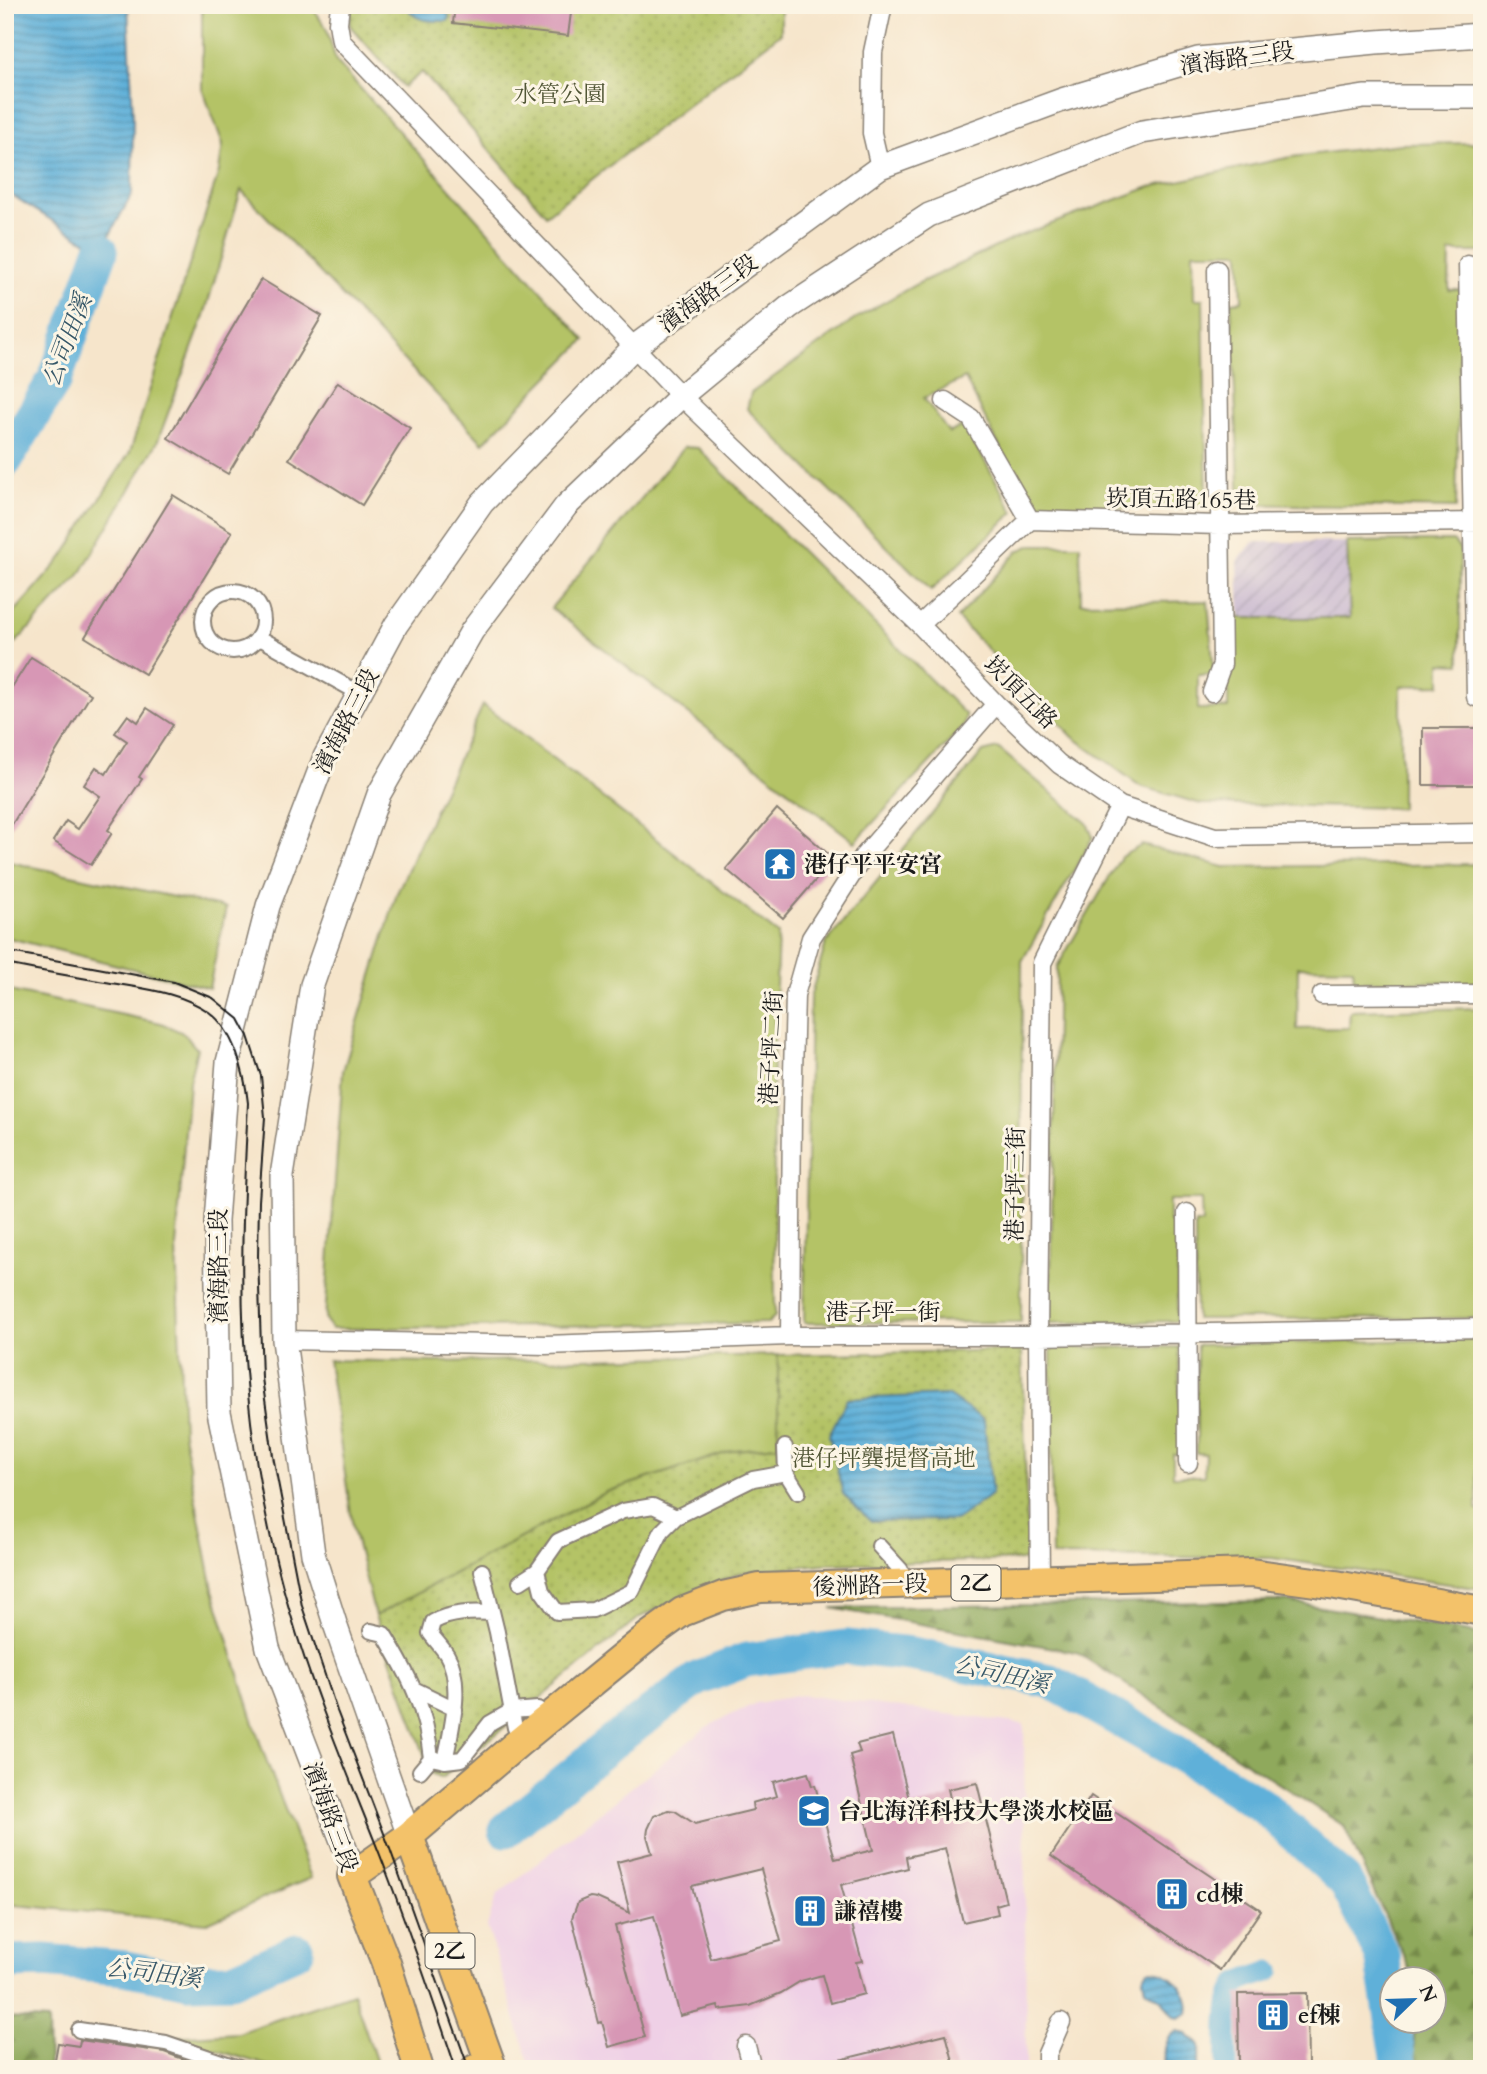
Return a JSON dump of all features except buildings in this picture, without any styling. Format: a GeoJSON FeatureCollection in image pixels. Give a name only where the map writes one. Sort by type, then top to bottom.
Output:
{"type":"FeatureCollection","features":[{"type":"Feature","properties":{"kind":"main road","name":"後洲路一段"},"geometry":{"type":"LineString","coordinates":[[352,1876],[409,1836],[650,1635],[682,1612],[723,1595],[760,1588],[1251,1573],[1482,1611]]}},
{"type":"Feature","properties":{"kind":"main road","name":"2乙"},"geometry":{"type":"LineString","coordinates":[[409,1836],[486,2067]]}},
{"type":"Feature","properties":{"kind":"main road","name":"濱海路三段"},"geometry":{"type":"LineString","coordinates":[[352,1876],[386,1963],[419,2069]]}},
{"type":"Feature","properties":{"kind":"street","name":"崁頂五路"},"geometry":{"type":"LineString","coordinates":[[340,5],[338,23],[341,41],[681,396],[920,625],[996,704],[1059,764],[1120,806],[1215,836],[1482,833]]}},
{"type":"Feature","properties":{"kind":"street"},"geometry":{"type":"LineString","coordinates":[[880,167],[872,134],[873,52],[883,5]]}},
{"type":"Feature","properties":{"kind":"street","name":"濱海路三段"},"geometry":{"type":"LineString","coordinates":[[352,1876],[349,1859],[268,1648],[219,1412],[216,1221],[228,1062],[268,906],[324,757],[396,625],[482,503],[634,347],[880,167],[1062,100],[1199,59],[1482,34]]}},
{"type":"Feature","properties":{"kind":"street"},"geometry":{"type":"LineString","coordinates":[[409,1836],[313,1554],[284,1340],[282,1176],[312,985],[379,794],[472,631],[566,506],[681,396],[789,307],[929,215],[1142,132],[1364,97],[1482,96]]}},
{"type":"Feature","properties":{"kind":"street"},"geometry":{"type":"LineString","coordinates":[[1468,265],[1477,522],[1476,697]]}},
{"type":"Feature","properties":{"kind":"street"},"geometry":{"type":"LineString","coordinates":[[1212,692],[1222,664],[1217,271]]}},
{"type":"Feature","properties":{"kind":"street"},"geometry":{"type":"LineString","coordinates":[[920,625],[1030,520],[971,418],[945,401]]}},
{"type":"Feature","properties":{"kind":"street","name":"崁頂五路165巷"},"geometry":{"type":"LineString","coordinates":[[1030,520],[1220,525],[1477,522]]}},
{"type":"Feature","properties":{"kind":"street"},"geometry":{"type":"LineString","coordinates":[[233,591],[250,597],[257,603],[262,620],[258,638],[243,649],[234,651],[217,646],[205,631],[203,622],[208,603],[224,592],[233,591]]}},
{"type":"Feature","properties":{"kind":"street"},"geometry":{"type":"LineString","coordinates":[[258,638],[359,693]]}},
{"type":"Feature","properties":{"kind":"street","name":"港子坪二街"},"geometry":{"type":"LineString","coordinates":[[790,1336],[795,995],[811,937],[863,857],[996,704]]}},
{"type":"Feature","properties":{"kind":"street","name":"港子坪三街"},"geometry":{"type":"LineString","coordinates":[[1040,1581],[1038,1336],[1041,963],[1120,806]]}},
{"type":"Feature","properties":{"kind":"street"},"geometry":{"type":"LineString","coordinates":[[1322,995],[1482,994]]}},
{"type":"Feature","properties":{"kind":"street"},"geometry":{"type":"LineString","coordinates":[[1187,1213],[1188,1463]]}},
{"type":"Feature","properties":{"kind":"street","name":"港子坪一街"},"geometry":{"type":"LineString","coordinates":[[284,1340],[546,1345],[790,1336],[1038,1336],[1482,1328]]}},
{"type":"Feature","properties":{"kind":"street"},"geometry":{"type":"LineString","coordinates":[[785,1447],[786,1473],[798,1492]]}},
{"type":"Feature","properties":{"kind":"street"},"geometry":{"type":"LineString","coordinates":[[537,1571],[542,1591],[556,1612],[593,1610],[632,1591],[662,1531],[677,1517],[753,1479],[786,1473]]}},
{"type":"Feature","properties":{"kind":"street"},"geometry":{"type":"LineString","coordinates":[[520,1582],[537,1571],[558,1541],[623,1511],[653,1506],[677,1517]]}},
{"type":"Feature","properties":{"kind":"street"},"geometry":{"type":"LineString","coordinates":[[879,1546],[901,1570]]}},
{"type":"Feature","properties":{"kind":"street"},"geometry":{"type":"LineString","coordinates":[[482,1571],[515,1728]]}},
{"type":"Feature","properties":{"kind":"street"},"geometry":{"type":"LineString","coordinates":[[438,1760],[455,1709],[454,1673],[448,1657],[430,1633],[433,1622],[443,1616],[472,1612],[492,1613]]}},
{"type":"Feature","properties":{"kind":"street"},"geometry":{"type":"LineString","coordinates":[[371,1631],[384,1634],[414,1689],[438,1760]]}},
{"type":"Feature","properties":{"kind":"street"},"geometry":{"type":"LineString","coordinates":[[414,1689],[455,1709]]}},
{"type":"Feature","properties":{"kind":"street"},"geometry":{"type":"LineString","coordinates":[[420,1772],[438,1760],[462,1759],[490,1723],[512,1711],[538,1709]]}},
{"type":"Feature","properties":{"kind":"street"},"geometry":{"type":"LineString","coordinates":[[1047,2069],[1046,2054],[1061,2022]]}},
{"type":"Feature","properties":{"kind":"street"},"geometry":{"type":"LineString","coordinates":[[79,2030],[166,2043],[242,2069]]}},
{"type":"Feature","properties":{"kind":"street"},"geometry":{"type":"LineString","coordinates":[[746,2046],[752,2069]]}},
{"type":"Feature","properties":{"kind":"shaded area"},"geometry":{"type":"Polygon","coordinates":[[[1253,542],[1347,542],[1350,618],[1240,618],[1238,561],[1253,542]]]}},
{"type":"Feature","properties":{"kind":"shaded area","name":"台北海洋科技大學淡水校區"},"geometry":{"type":"Polygon","coordinates":[[[803,1695],[1024,1724],[1026,2069],[531,2069],[487,1926],[497,1895],[708,1726],[756,1703],[803,1695]]]}},
{"type":"Feature","properties":{"kind":"green space"},"geometry":{"type":"Polygon","coordinates":[[[202,5],[311,5],[327,30],[336,61],[585,340],[483,443],[241,190],[204,316],[157,443],[79,576],[5,654],[5,623],[62,558],[130,452],[219,171],[223,144],[202,88],[202,5]]]}},
{"type":"Feature","properties":{"kind":"green space","name":"水管公園"},"geometry":{"type":"Polygon","coordinates":[[[351,5],[781,5],[781,33],[546,215],[422,72],[404,87],[350,26],[351,5]]]}},
{"type":"Feature","properties":{"kind":"green space"},"geometry":{"type":"Polygon","coordinates":[[[1482,143],[1482,252],[1450,252],[1449,290],[1461,290],[1456,508],[1240,504],[1231,302],[1242,301],[1240,252],[1193,252],[1194,299],[1203,299],[1207,507],[1031,509],[965,378],[924,398],[949,433],[964,425],[1014,512],[931,590],[747,409],[751,393],[858,317],[915,285],[1019,236],[1150,187],[1291,157],[1401,144],[1482,143]]]}},
{"type":"Feature","properties":{"kind":"green space"},"geometry":{"type":"Polygon","coordinates":[[[684,447],[698,448],[966,715],[964,726],[855,842],[551,608],[684,447]]]}},
{"type":"Feature","properties":{"kind":"green space"},"geometry":{"type":"Polygon","coordinates":[[[1453,541],[1460,549],[1460,664],[1441,663],[1441,685],[1401,686],[1401,808],[1201,804],[1140,786],[1073,737],[957,618],[1018,551],[1032,545],[1080,545],[1081,603],[1208,601],[1214,675],[1198,675],[1198,709],[1228,708],[1228,618],[1350,618],[1347,542],[1453,541]]]}},
{"type":"Feature","properties":{"kind":"green space"},"geometry":{"type":"Polygon","coordinates":[[[483,705],[778,934],[773,1063],[775,1316],[768,1323],[332,1329],[325,1319],[343,1071],[397,893],[483,705]]]}},
{"type":"Feature","properties":{"kind":"green space"},"geometry":{"type":"Polygon","coordinates":[[[998,748],[1087,823],[1093,837],[1022,961],[1021,1322],[804,1323],[810,998],[826,943],[983,752],[998,748]]]}},
{"type":"Feature","properties":{"kind":"green space"},"geometry":{"type":"Polygon","coordinates":[[[1142,845],[1224,867],[1482,864],[1482,983],[1354,981],[1353,968],[1298,967],[1297,1029],[1349,1028],[1350,1011],[1482,1008],[1482,1208],[1479,1208],[1479,1247],[1482,1247],[1482,1318],[1196,1319],[1195,1223],[1202,1223],[1201,1200],[1169,1200],[1169,1222],[1178,1222],[1177,1321],[1050,1323],[1057,967],[1121,857],[1142,845]]]}},
{"type":"Feature","properties":{"kind":"green space"},"geometry":{"type":"Polygon","coordinates":[[[5,861],[226,908],[209,988],[5,937],[5,861]]]}},
{"type":"Feature","properties":{"kind":"green space"},"geometry":{"type":"Polygon","coordinates":[[[5,990],[161,1023],[183,1033],[197,1049],[189,1082],[176,1247],[183,1434],[213,1590],[261,1746],[311,1878],[207,1923],[5,1904],[5,990]]]}},
{"type":"Feature","properties":{"kind":"green space"},"geometry":{"type":"Polygon","coordinates":[[[1482,1339],[1482,1471],[1477,1471],[1477,1510],[1482,1511],[1482,1589],[1272,1558],[1052,1556],[1051,1348],[1179,1347],[1180,1454],[1173,1454],[1173,1476],[1204,1476],[1205,1454],[1197,1453],[1197,1345],[1482,1339]]]}},
{"type":"Feature","properties":{"kind":"green space","name":"港仔坪龔提督高地"},"geometry":{"type":"Polygon","coordinates":[[[1022,1350],[1028,1560],[823,1564],[739,1573],[640,1617],[442,1778],[431,1773],[375,1616],[606,1492],[735,1450],[778,1446],[778,1355],[1022,1350]]]}},
{"type":"Feature","properties":{"kind":"green space"},"geometry":{"type":"Polygon","coordinates":[[[778,1355],[778,1446],[735,1450],[606,1492],[375,1616],[353,1528],[328,1360],[435,1362],[778,1355]]]}},
{"type":"Feature","properties":{"kind":"green space"},"geometry":{"type":"Polygon","coordinates":[[[1285,1601],[1482,1634],[1482,2069],[1414,2069],[1414,2036],[1448,2036],[1448,1966],[1408,1966],[1344,1826],[1076,1652],[831,1608],[1285,1601]]]}},
{"type":"Feature","properties":{"kind":"green space"},"geometry":{"type":"Polygon","coordinates":[[[353,1993],[379,2069],[279,2069],[172,2037],[238,2033],[353,1993]]]}},
{"type":"Feature","properties":{"kind":"green space"},"geometry":{"type":"Polygon","coordinates":[[[5,2018],[48,2020],[49,2069],[5,2069],[5,2018]]]}},
{"type":"Feature","properties":{"kind":"water"},"geometry":{"type":"Polygon","coordinates":[[[5,5],[128,5],[133,118],[132,194],[101,251],[5,191],[5,5]]]}},
{"type":"Feature","properties":{"kind":"water"},"geometry":{"type":"Polygon","coordinates":[[[406,5],[441,5],[441,10],[449,15],[448,21],[419,18],[409,11],[406,5]]]}},
{"type":"Feature","properties":{"kind":"water"},"geometry":{"type":"Polygon","coordinates":[[[947,1395],[984,1420],[992,1494],[956,1520],[870,1521],[843,1494],[829,1435],[847,1399],[947,1395]]]}},
{"type":"Feature","properties":{"kind":"water"},"geometry":{"type":"Polygon","coordinates":[[[1148,1970],[1163,1973],[1177,1983],[1187,1997],[1188,2013],[1179,2018],[1174,2017],[1162,2000],[1145,1989],[1143,1977],[1148,1970]]]}},
{"type":"Feature","properties":{"kind":"water"},"geometry":{"type":"Polygon","coordinates":[[[1177,2031],[1187,2033],[1200,2046],[1197,2069],[1165,2069],[1167,2043],[1177,2031]]]}},
{"type":"Feature","properties":{"kind":"waterway","name":"公司田溪"},"geometry":{"type":"LineString","coordinates":[[5,461],[55,379],[101,251]]}},
{"type":"Feature","properties":{"kind":"waterway","name":"公司田溪"},"geometry":{"type":"LineString","coordinates":[[506,1830],[616,1739],[697,1679],[746,1660],[845,1647],[911,1654],[1050,1681],[1171,1749],[1264,1807],[1345,1881],[1382,1955],[1400,2069]]}},
{"type":"Feature","properties":{"kind":"waterway","name":"公司田溪"},"geometry":{"type":"LineString","coordinates":[[5,1962],[44,1961],[125,1968],[189,1981],[231,1980],[297,1951]]}},
{"type":"Feature","properties":{"kind":"waterway"},"geometry":{"type":"LineString","coordinates":[[1227,2069],[1230,1998],[1239,1983],[1270,1971]]}},
{"type":"Feature","properties":{"kind":"tram line"},"geometry":{"type":"LineString","coordinates":[[5,951],[174,982],[213,998],[239,1019],[248,1036],[261,1076],[265,1117],[258,1256],[262,1378],[273,1456],[302,1606],[337,1711],[469,2069]]}},
{"type":"Feature","properties":{"kind":"tram line"},"geometry":{"type":"LineString","coordinates":[[5,964],[149,990],[186,1000],[198,1005],[218,1020],[237,1053],[248,1103],[242,1249],[245,1358],[255,1449],[269,1531],[282,1585],[310,1674],[400,1908],[456,2069]]}},
{"type":"Feature","properties":{"kind":"place","name":"港仔平平安宮"},"geometry":{"type":"Point","coordinates":[780,864]}},
{"type":"Feature","properties":{"kind":"place","name":"台北海洋科技大學淡水校區"},"geometry":{"type":"Point","coordinates":[814,1811]}},
{"type":"Feature","properties":{"kind":"place","name":"cd棟"},"geometry":{"type":"Point","coordinates":[1172,1894]}},
{"type":"Feature","properties":{"kind":"place","name":"謙禧樓"},"geometry":{"type":"Point","coordinates":[810,1911]}},
{"type":"Feature","properties":{"kind":"place","name":"ef棟"},"geometry":{"type":"Point","coordinates":[1273,2015]}}]}
